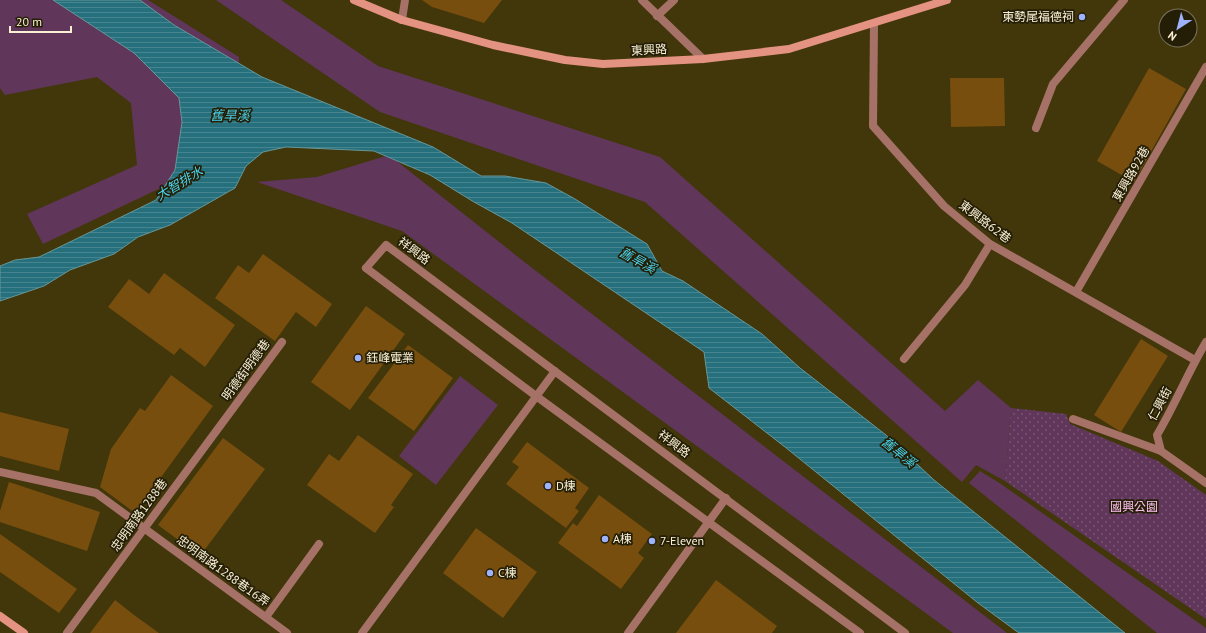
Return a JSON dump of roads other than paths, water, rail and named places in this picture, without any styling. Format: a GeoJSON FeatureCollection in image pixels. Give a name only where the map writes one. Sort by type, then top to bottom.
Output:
{"type":"FeatureCollection","features":[{"type":"Feature","properties":{"kind":"street","name":"東興路"},"geometry":{"type":"LineString","coordinates":[[354,0],[402,20],[493,45],[565,60],[604,64],[703,59],[789,49],[874,24],[947,0]]}},
{"type":"Feature","properties":{"kind":"street"},"geometry":{"type":"LineString","coordinates":[[402,20],[405,0]]}},
{"type":"Feature","properties":{"kind":"street"},"geometry":{"type":"LineString","coordinates":[[642,0],[703,59]]}},
{"type":"Feature","properties":{"kind":"street"},"geometry":{"type":"LineString","coordinates":[[657,16],[674,0]]}},
{"type":"Feature","properties":{"kind":"street"},"geometry":{"type":"LineString","coordinates":[[1036,128],[1053,84],[1124,0]]}},
{"type":"Feature","properties":{"kind":"street","name":"東興路62巷"},"geometry":{"type":"LineString","coordinates":[[874,24],[873,126],[944,206],[990,244],[1195,360]]}},
{"type":"Feature","properties":{"kind":"street","name":"東興路92巷"},"geometry":{"type":"LineString","coordinates":[[1076,292],[1206,67]]}},
{"type":"Feature","properties":{"kind":"street"},"geometry":{"type":"LineString","coordinates":[[904,359],[965,285],[990,244]]}},
{"type":"Feature","properties":{"kind":"street","name":"祥興路"},"geometry":{"type":"LineString","coordinates":[[860,633],[710,521],[536,396],[366,268],[386,245],[905,633]]}},
{"type":"Feature","properties":{"kind":"street","name":"明德街明德巷"},"geometry":{"type":"LineString","coordinates":[[230,412],[282,342]]}},
{"type":"Feature","properties":{"kind":"street","name":"仁興街"},"geometry":{"type":"LineString","coordinates":[[1161,451],[1157,435],[1172,410],[1195,360],[1206,342]]}},
{"type":"Feature","properties":{"kind":"street"},"geometry":{"type":"LineString","coordinates":[[362,633],[555,371]]}},
{"type":"Feature","properties":{"kind":"street","name":"忠明南路1288巷"},"geometry":{"type":"LineString","coordinates":[[67,633],[230,412]]}},
{"type":"Feature","properties":{"kind":"street"},"geometry":{"type":"LineString","coordinates":[[1073,418],[1161,451],[1206,483]]}},
{"type":"Feature","properties":{"kind":"street","name":"忠明南路1288巷16弄"},"geometry":{"type":"LineString","coordinates":[[0,472],[96,493],[287,633]]}},
{"type":"Feature","properties":{"kind":"street"},"geometry":{"type":"LineString","coordinates":[[628,633],[726,498]]}},
{"type":"Feature","properties":{"kind":"street"},"geometry":{"type":"LineString","coordinates":[[266,617],[319,544]]}},
{"type":"Feature","properties":{"kind":"street"},"geometry":{"type":"LineString","coordinates":[[0,616],[24,633]]}},
{"type":"Feature","properties":{"kind":"water","name":"舊旱溪"},"geometry":{"type":"Polygon","coordinates":[[[53,0],[140,0],[174,25],[262,77],[433,147],[481,176],[505,176],[546,183],[575,199],[647,244],[662,271],[683,281],[762,334],[800,368],[886,435],[934,480],[1125,633],[1019,633],[978,603],[785,447],[709,388],[704,352],[512,223],[430,175],[374,151],[286,147],[263,152],[246,166],[235,188],[170,225],[138,237],[114,254],[70,270],[44,286],[0,301],[0,266],[15,260],[39,257],[156,200],[175,170],[182,122],[179,98],[134,53],[53,0]]]}},
{"type":"Feature","properties":{"kind":"place","name":"東勢尾福德祠"},"geometry":{"type":"Point","coordinates":[1082,17]}},
{"type":"Feature","properties":{"kind":"place","name":"鈺峰電業"},"geometry":{"type":"Point","coordinates":[358,358]}},
{"type":"Feature","properties":{"kind":"place","name":"D棟"},"geometry":{"type":"Point","coordinates":[548,486]}},
{"type":"Feature","properties":{"kind":"place","name":"A棟"},"geometry":{"type":"Point","coordinates":[605,539]}},
{"type":"Feature","properties":{"kind":"place","name":"7-Eleven"},"geometry":{"type":"Point","coordinates":[652,541]}},
{"type":"Feature","properties":{"kind":"place","name":"C棟"},"geometry":{"type":"Point","coordinates":[490,573]}},
{"type":"Feature","properties":{"kind":"water label","name":"大智排水"},"geometry":{"type":"Point","coordinates":[179,183]}},
{"type":"Feature","properties":{"kind":"park label","name":"國興公園"},"geometry":{"type":"Point","coordinates":[1134,507]}}]}
